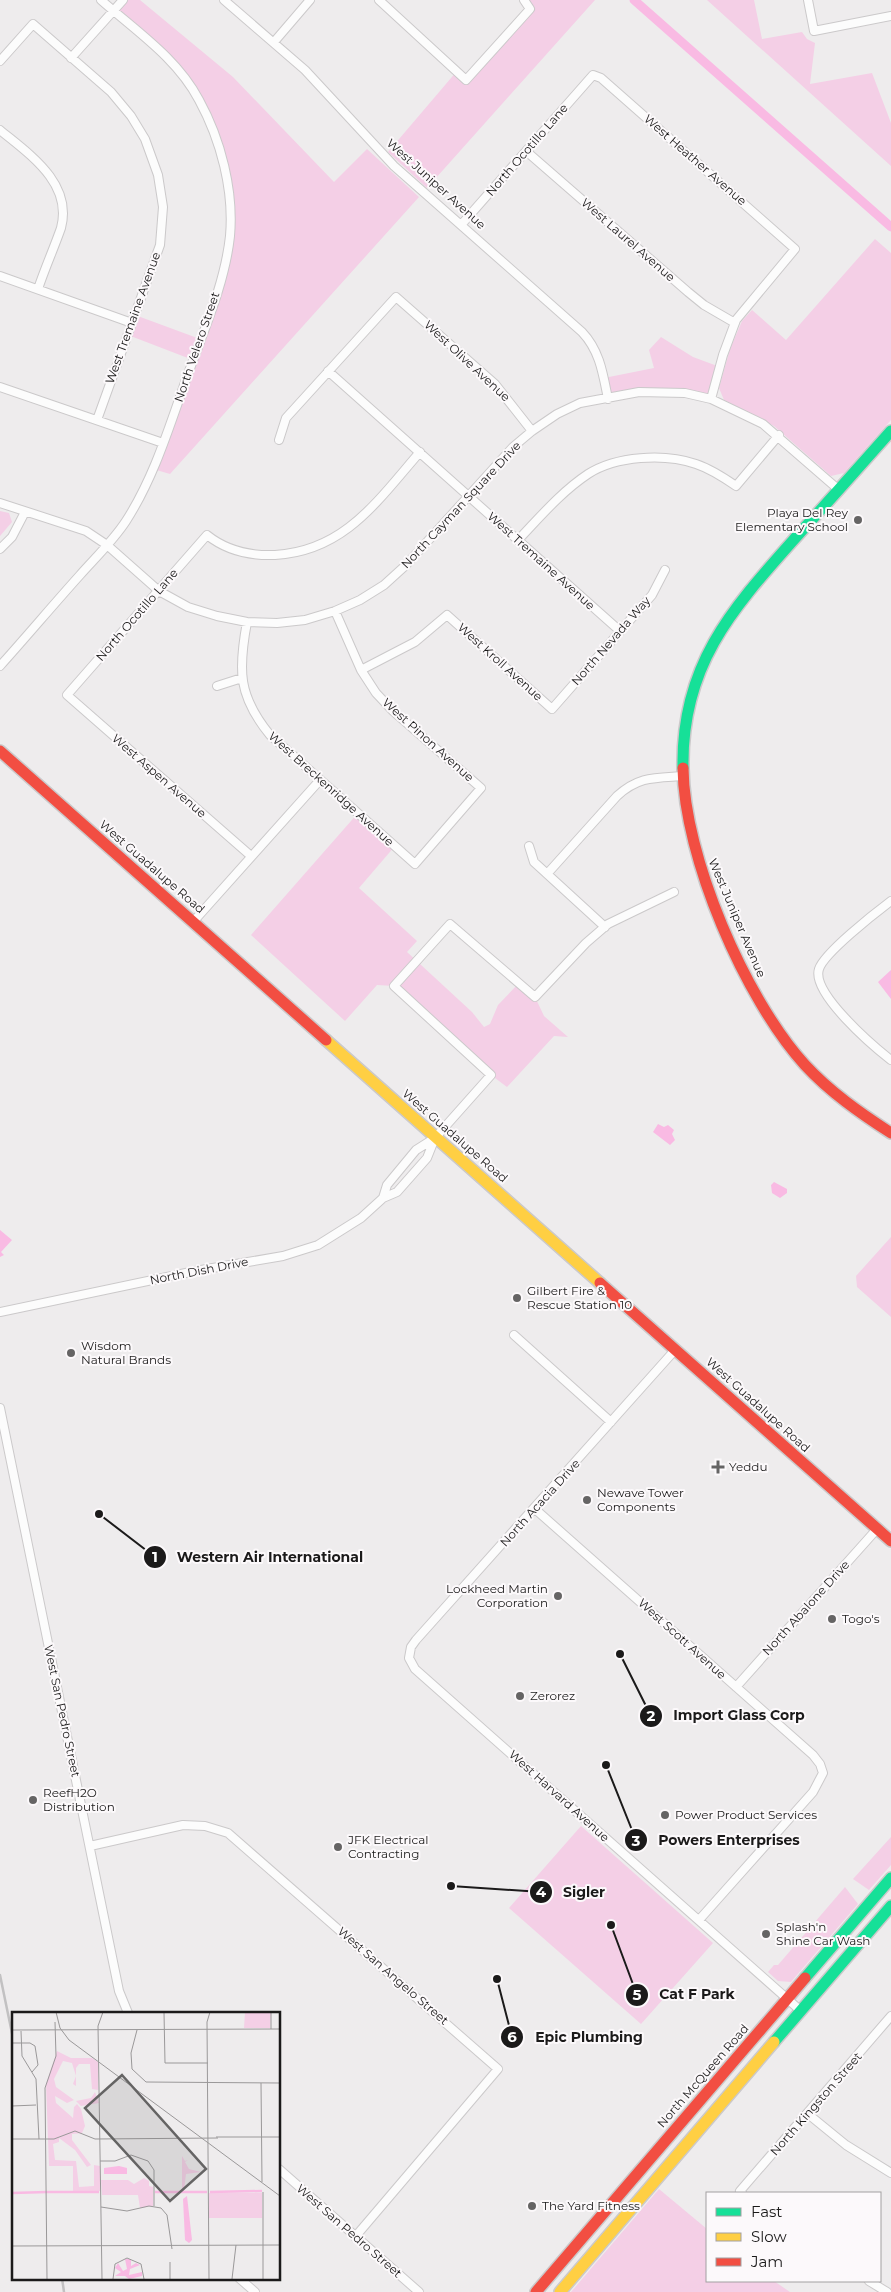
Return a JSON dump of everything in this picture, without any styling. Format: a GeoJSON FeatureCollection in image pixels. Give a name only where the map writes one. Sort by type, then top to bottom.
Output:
{"type":"FeatureCollection","features":[{"type":"Feature","properties":{"kind":"main road","name":"West Juniper Avenue"},"geometry":{"type":"LineString","coordinates":[[891,431],[739,602],[717,635],[694,688],[684,732],[683,776],[686,814],[696,855],[734,954],[761,1006],[788,1045],[821,1081],[856,1111],[891,1133]]}},
{"type":"Feature","properties":{"kind":"main road","name":"West Guadalupe Road"},"geometry":{"type":"LineString","coordinates":[[0,751],[891,1541]]}},
{"type":"Feature","properties":{"kind":"main road","name":"North McQueen Road"},"geometry":{"type":"LineString","coordinates":[[536,2292],[891,1878]]}},
{"type":"Feature","properties":{"kind":"main road"},"geometry":{"type":"LineString","coordinates":[[560,2292],[891,1906]]}},
{"type":"Feature","properties":{"kind":"street","name":"North Velero Street"},"geometry":{"type":"LineString","coordinates":[[0,666],[107,545],[124,524],[140,499],[163,443],[224,269],[230,235],[225,171],[216,140],[199,99],[180,71],[150,41],[101,0]]}},
{"type":"Feature","properties":{"kind":"street"},"geometry":{"type":"LineString","coordinates":[[71,58],[123,0]]}},
{"type":"Feature","properties":{"kind":"street","name":"West Juniper Avenue"},"geometry":{"type":"LineString","coordinates":[[224,0],[305,70],[386,158],[591,341],[602,365],[608,399]]}},
{"type":"Feature","properties":{"kind":"street"},"geometry":{"type":"LineString","coordinates":[[274,42],[310,0]]}},
{"type":"Feature","properties":{"kind":"street"},"geometry":{"type":"LineString","coordinates":[[379,0],[466,80],[530,9],[524,0]]}},
{"type":"Feature","properties":{"kind":"street"},"geometry":{"type":"LineString","coordinates":[[808,0],[814,31],[891,16]]}},
{"type":"Feature","properties":{"kind":"street","name":"West Tremaine Avenue"},"geometry":{"type":"LineString","coordinates":[[0,61],[33,24],[111,92],[131,116],[145,139],[158,175],[163,207],[160,245],[97,420]]}},
{"type":"Feature","properties":{"kind":"street","name":"North Ocotillo Lane"},"geometry":{"type":"LineString","coordinates":[[461,225],[593,75]]}},
{"type":"Feature","properties":{"kind":"street","name":"West Heather Avenue"},"geometry":{"type":"LineString","coordinates":[[593,75],[602,78],[795,249],[749,303],[735,323]]}},
{"type":"Feature","properties":{"kind":"street"},"geometry":{"type":"LineString","coordinates":[[0,130],[40,163],[53,179],[63,211],[61,226],[38,289]]}},
{"type":"Feature","properties":{"kind":"street","name":"West Laurel Avenue"},"geometry":{"type":"LineString","coordinates":[[526,151],[688,292],[704,305],[735,323]]}},
{"type":"Feature","properties":{"kind":"street"},"geometry":{"type":"LineString","coordinates":[[0,276],[132,323]]}},
{"type":"Feature","properties":{"kind":"street","name":"West Olive Avenue"},"geometry":{"type":"LineString","coordinates":[[328,371],[396,297],[495,384],[532,431]]}},
{"type":"Feature","properties":{"kind":"street"},"geometry":{"type":"LineString","coordinates":[[711,399],[723,355],[735,323]]}},
{"type":"Feature","properties":{"kind":"street"},"geometry":{"type":"LineString","coordinates":[[279,440],[286,418],[328,371]]}},
{"type":"Feature","properties":{"kind":"street","name":"West Tremaine Avenue"},"geometry":{"type":"LineString","coordinates":[[328,371],[620,631]]}},
{"type":"Feature","properties":{"kind":"street"},"geometry":{"type":"LineString","coordinates":[[0,387],[163,443]]}},
{"type":"Feature","properties":{"kind":"street","name":"North Cayman Square Drive"},"geometry":{"type":"LineString","coordinates":[[0,503],[86,530],[107,545],[159,591],[188,607],[217,616],[247,622],[277,623],[305,620],[335,611],[360,600],[384,585],[406,565],[513,447],[557,414],[580,404],[639,392],[660,391],[711,399],[763,424],[779,435],[839,490]]}},
{"type":"Feature","properties":{"kind":"street"},"geometry":{"type":"LineString","coordinates":[[518,540],[567,489],[589,473],[612,464],[636,459],[668,459],[695,464],[718,473],[736,486],[779,435]]}},
{"type":"Feature","properties":{"kind":"street","name":"North Ocotillo Lane"},"geometry":{"type":"LineString","coordinates":[[67,695],[207,535],[221,546],[240,552],[263,555],[292,554],[314,548],[341,534],[361,520],[420,452]]}},
{"type":"Feature","properties":{"kind":"street"},"geometry":{"type":"LineString","coordinates":[[0,550],[12,537],[25,512]]}},
{"type":"Feature","properties":{"kind":"street","name":"North Nevada Way"},"geometry":{"type":"LineString","coordinates":[[552,709],[652,595],[665,570]]}},
{"type":"Feature","properties":{"kind":"street","name":"West Pinon Avenue"},"geometry":{"type":"LineString","coordinates":[[335,611],[361,670],[376,693],[393,711],[481,788],[415,864]]}},
{"type":"Feature","properties":{"kind":"street","name":"West Kroll Avenue"},"geometry":{"type":"LineString","coordinates":[[361,670],[415,642],[447,615],[552,709]]}},
{"type":"Feature","properties":{"kind":"street","name":"West Breckenridge Avenue"},"geometry":{"type":"LineString","coordinates":[[247,622],[242,647],[242,678],[247,701],[257,719],[270,735],[415,864]]}},
{"type":"Feature","properties":{"kind":"street"},"geometry":{"type":"LineString","coordinates":[[217,686],[242,678]]}},
{"type":"Feature","properties":{"kind":"street","name":"West Aspen Avenue"},"geometry":{"type":"LineString","coordinates":[[67,695],[251,856]]}},
{"type":"Feature","properties":{"kind":"street"},"geometry":{"type":"LineString","coordinates":[[547,874],[629,785],[645,778],[683,776]]}},
{"type":"Feature","properties":{"kind":"street"},"geometry":{"type":"LineString","coordinates":[[193,922],[320,780]]}},
{"type":"Feature","properties":{"kind":"street"},"geometry":{"type":"LineString","coordinates":[[529,846],[534,862],[605,927]]}},
{"type":"Feature","properties":{"kind":"street"},"geometry":{"type":"LineString","coordinates":[[435,1138],[491,1075],[394,986],[450,924],[535,997],[586,942],[605,927],[624,915],[674,892]]}},
{"type":"Feature","properties":{"kind":"street"},"geometry":{"type":"LineString","coordinates":[[891,901],[827,956],[819,970],[818,979],[826,995],[857,1030],[891,1060]]}},
{"type":"Feature","properties":{"kind":"street","name":"North Dish Drive"},"geometry":{"type":"LineString","coordinates":[[384,1198],[387,1185],[416,1150],[435,1138]]}},
{"type":"Feature","properties":{"kind":"street","name":"North Dish Drive"},"geometry":{"type":"LineString","coordinates":[[0,1312],[194,1271],[284,1256],[318,1245],[361,1218],[384,1198],[397,1192],[427,1158],[435,1138]]}},
{"type":"Feature","properties":{"kind":"street"},"geometry":{"type":"LineString","coordinates":[[514,1335],[611,1422]]}},
{"type":"Feature","properties":{"kind":"street","name":"North Acacia Drive"},"geometry":{"type":"LineString","coordinates":[[409,1658],[411,1647],[416,1640],[675,1350]]}},
{"type":"Feature","properties":{"kind":"street","name":"West San Pedro Street"},"geometry":{"type":"LineString","coordinates":[[0,1408],[119,1991],[128,2012]]}},
{"type":"Feature","properties":{"kind":"street","name":"West Scott Avenue"},"geometry":{"type":"LineString","coordinates":[[535,1508],[813,1755],[820,1764],[823,1773],[813,1792],[699,1920]]}},
{"type":"Feature","properties":{"kind":"street","name":"North Abalone Drive"},"geometry":{"type":"LineString","coordinates":[[736,1687],[877,1529]]}},
{"type":"Feature","properties":{"kind":"street","name":"West Harvard Avenue"},"geometry":{"type":"LineString","coordinates":[[409,1658],[414,1668],[801,2011]]}},
{"type":"Feature","properties":{"kind":"street","name":"West San Angelo Street"},"geometry":{"type":"LineString","coordinates":[[90,1846],[183,1825],[205,1826],[228,1833],[498,2069],[355,2237]]}},
{"type":"Feature","properties":{"kind":"street","name":"North Kingston Street"},"geometry":{"type":"LineString","coordinates":[[741,2192],[891,2016]]}},
{"type":"Feature","properties":{"kind":"street"},"geometry":{"type":"LineString","coordinates":[[808,2114],[846,2145],[890,2170]]}},
{"type":"Feature","properties":{"kind":"street","name":"West San Pedro Street"},"geometry":{"type":"LineString","coordinates":[[280,2170],[419,2292]]}},
{"type":"Feature","properties":{"kind":"street"},"geometry":{"type":"LineString","coordinates":[[242,2280],[255,2292]]}},
{"type":"Feature","properties":{"kind":"street"},"geometry":{"type":"LineString","coordinates":[[871,2282],[888,2292]]}},
{"type":"Feature","properties":{"kind":"shaded area"},"geometry":{"type":"Polygon","coordinates":[[[123,0],[140,0],[233,77],[334,182],[367,149],[419,197],[170,474],[153,469],[193,360],[128,335],[135,315],[200,339],[224,269],[230,235],[225,171],[200,101],[180,71],[114,11],[123,0]]]}},
{"type":"Feature","properties":{"kind":"shaded area"},"geometry":{"type":"Polygon","coordinates":[[[528,0],[595,0],[427,188],[388,152],[457,71],[466,79],[529,9],[528,0]]]}},
{"type":"Feature","properties":{"kind":"shaded area"},"geometry":{"type":"Polygon","coordinates":[[[707,0],[754,0],[762,39],[802,32],[807,39],[815,43],[810,84],[872,73],[891,123],[891,166],[707,0]]]}},
{"type":"Feature","properties":{"kind":"shaded area"},"geometry":{"type":"Polygon","coordinates":[[[875,239],[891,253],[891,420],[844,473],[831,476],[774,426],[724,400],[719,388],[730,349],[742,321],[752,310],[786,340],[875,239]]]}},
{"type":"Feature","properties":{"kind":"shaded area"},"geometry":{"type":"Polygon","coordinates":[[[661,337],[693,357],[720,367],[711,399],[639,392],[608,399],[604,378],[654,368],[649,350],[661,337]]]}},
{"type":"Feature","properties":{"kind":"shaded area"},"geometry":{"type":"Polygon","coordinates":[[[0,511],[9,513],[12,522],[0,536],[0,511]]]}},
{"type":"Feature","properties":{"kind":"shaded area"},"geometry":{"type":"Polygon","coordinates":[[[358,813],[395,846],[359,888],[417,941],[407,952],[472,1012],[484,1027],[490,1024],[498,1005],[519,983],[535,997],[544,1016],[568,1037],[554,1036],[507,1087],[491,1075],[394,986],[377,985],[345,1021],[251,935],[358,813]]]}},
{"type":"Feature","properties":{"kind":"shaded area"},"geometry":{"type":"Polygon","coordinates":[[[891,970],[891,999],[878,982],[891,970]]]}},
{"type":"Feature","properties":{"kind":"shaded area"},"geometry":{"type":"Polygon","coordinates":[[[658,1124],[664,1127],[668,1125],[674,1130],[672,1134],[675,1140],[670,1145],[653,1132],[658,1124]]]}},
{"type":"Feature","properties":{"kind":"shaded area"},"geometry":{"type":"Polygon","coordinates":[[[774,1182],[787,1189],[787,1193],[780,1198],[772,1193],[771,1185],[774,1182]]]}},
{"type":"Feature","properties":{"kind":"shaded area"},"geometry":{"type":"Polygon","coordinates":[[[0,1230],[12,1240],[1,1252],[4,1255],[0,1257],[0,1230]]]}},
{"type":"Feature","properties":{"kind":"shaded area"},"geometry":{"type":"Polygon","coordinates":[[[891,1237],[891,1317],[857,1287],[856,1276],[891,1237]]]}},
{"type":"Feature","properties":{"kind":"shaded area"},"geometry":{"type":"Polygon","coordinates":[[[581,1826],[713,1943],[641,2024],[509,1908],[581,1826]]]}},
{"type":"Feature","properties":{"kind":"shaded area"},"geometry":{"type":"Polygon","coordinates":[[[891,1837],[891,1865],[869,1890],[853,1879],[891,1837]]]}},
{"type":"Feature","properties":{"kind":"shaded area"},"geometry":{"type":"Polygon","coordinates":[[[845,1887],[858,1904],[791,1982],[778,1981],[768,1972],[774,1965],[778,1965],[845,1887]]]}},
{"type":"Feature","properties":{"kind":"shaded area"},"geometry":{"type":"Polygon","coordinates":[[[659,2189],[706,2228],[706,2282],[775,2282],[790,2292],[571,2292],[659,2189]]]}},
{"type":"Feature","properties":{"kind":"waterway"},"geometry":{"type":"LineString","coordinates":[[634,0],[891,227]]}},
{"type":"Feature","properties":{"kind":"railway"},"geometry":{"type":"LineString","coordinates":[[0,1975],[12,2033]]}},
{"type":"Feature","properties":{"kind":"railway"},"geometry":{"type":"LineString","coordinates":[[62,2280],[64,2292]]}},
{"type":"Feature","properties":{"kind":"traffic: fast"},"geometry":{"type":"LineString","coordinates":[[683,768],[685,731],[691,698],[701,668],[715,640],[752,588],[891,431]]}},
{"type":"Feature","properties":{"kind":"traffic: fast"},"geometry":{"type":"LineString","coordinates":[[805,1978],[891,1878]]}},
{"type":"Feature","properties":{"kind":"traffic: fast"},"geometry":{"type":"LineString","coordinates":[[774,2042],[891,1906]]}},
{"type":"Feature","properties":{"kind":"traffic: slow"},"geometry":{"type":"LineString","coordinates":[[326,1040],[600,1283]]}},
{"type":"Feature","properties":{"kind":"traffic: slow"},"geometry":{"type":"LineString","coordinates":[[560,2292],[774,2042]]}},
{"type":"Feature","properties":{"kind":"traffic: jam"},"geometry":{"type":"LineString","coordinates":[[0,751],[326,1040]]}},
{"type":"Feature","properties":{"kind":"traffic: jam"},"geometry":{"type":"LineString","coordinates":[[683,768],[686,804],[694,843],[706,884],[740,965],[761,1003],[783,1037],[805,1065],[846,1102],[891,1133]]}},
{"type":"Feature","properties":{"kind":"traffic: jam"},"geometry":{"type":"LineString","coordinates":[[600,1283],[891,1541]]}},
{"type":"Feature","properties":{"kind":"traffic: jam"},"geometry":{"type":"LineString","coordinates":[[536,2292],[805,1978]]}},
{"type":"Feature","properties":{"kind":"place","name":"Playa Del Rey Elementary School"},"geometry":{"type":"Point","coordinates":[858,520]}},
{"type":"Feature","properties":{"kind":"place","name":"Gilbert Fire & Rescue Station 10"},"geometry":{"type":"Point","coordinates":[517,1298]}},
{"type":"Feature","properties":{"kind":"place","name":"Wisdom Natural Brands"},"geometry":{"type":"Point","coordinates":[71,1353]}},
{"type":"Feature","properties":{"kind":"place","name":"Yeddu"},"geometry":{"type":"Point","coordinates":[718,1467]}},
{"type":"Feature","properties":{"kind":"place","name":"Newave Tower Components"},"geometry":{"type":"Point","coordinates":[587,1500]}},
{"type":"Feature","properties":{"kind":"place","name":"Western Air International"},"geometry":{"type":"Point","coordinates":[99,1514]}},
{"type":"Feature","properties":{"kind":"place","name":"Lockheed Martin Corporation"},"geometry":{"type":"Point","coordinates":[558,1596]}},
{"type":"Feature","properties":{"kind":"place","name":"Togo's"},"geometry":{"type":"Point","coordinates":[832,1619]}},
{"type":"Feature","properties":{"kind":"place","name":"Import Glass Corp"},"geometry":{"type":"Point","coordinates":[620,1654]}},
{"type":"Feature","properties":{"kind":"place","name":"Zerorez"},"geometry":{"type":"Point","coordinates":[520,1696]}},
{"type":"Feature","properties":{"kind":"place","name":"Powers Enterprises"},"geometry":{"type":"Point","coordinates":[606,1765]}},
{"type":"Feature","properties":{"kind":"place","name":"ReefH2O Distribution"},"geometry":{"type":"Point","coordinates":[33,1800]}},
{"type":"Feature","properties":{"kind":"place","name":"Power Product Services"},"geometry":{"type":"Point","coordinates":[665,1815]}},
{"type":"Feature","properties":{"kind":"place","name":"JFK Electrical Contracting"},"geometry":{"type":"Point","coordinates":[338,1847]}},
{"type":"Feature","properties":{"kind":"place","name":"Sigler"},"geometry":{"type":"Point","coordinates":[451,1886]}},
{"type":"Feature","properties":{"kind":"place","name":"Cat F Park"},"geometry":{"type":"Point","coordinates":[611,1925]}},
{"type":"Feature","properties":{"kind":"place","name":"Splash'n Shine Car Wash"},"geometry":{"type":"Point","coordinates":[766,1934]}},
{"type":"Feature","properties":{"kind":"place","name":"Epic Plumbing"},"geometry":{"type":"Point","coordinates":[497,1979]}},
{"type":"Feature","properties":{"kind":"place","name":"The Yard Fitness"},"geometry":{"type":"Point","coordinates":[532,2206]}}]}
